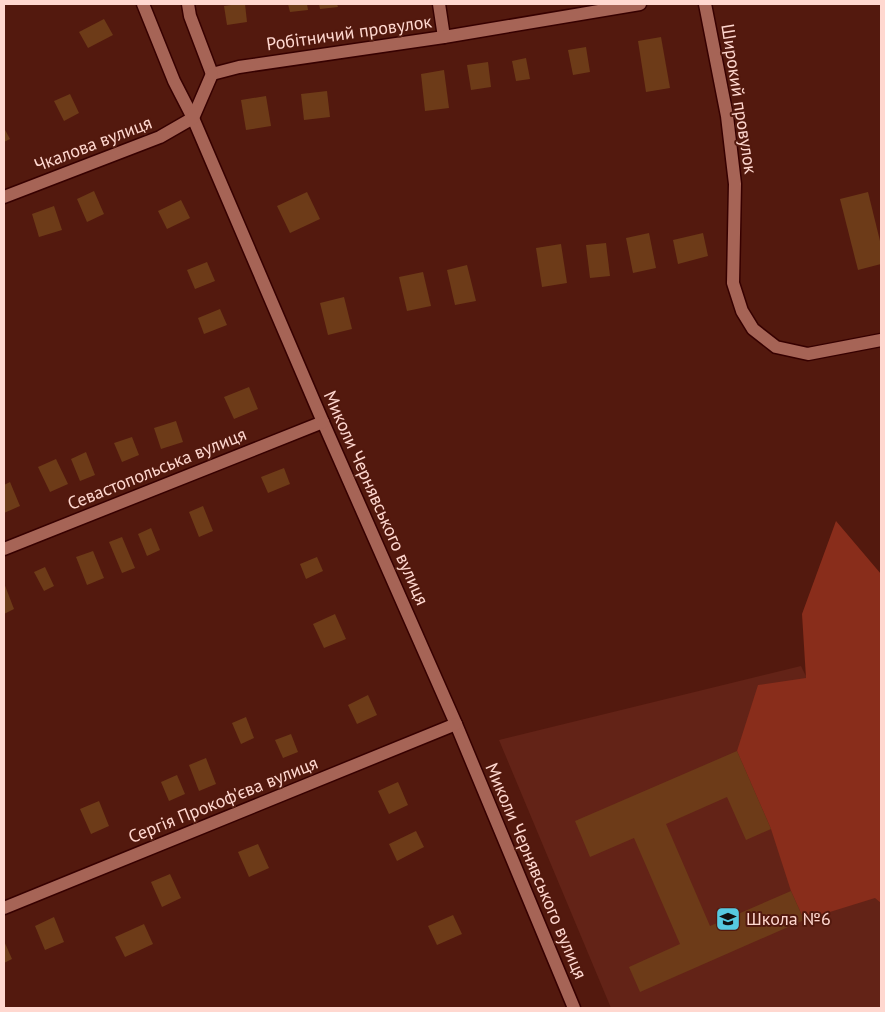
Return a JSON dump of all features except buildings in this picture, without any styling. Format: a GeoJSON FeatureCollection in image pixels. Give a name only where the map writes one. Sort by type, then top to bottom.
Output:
{"type":"FeatureCollection","features":[{"type":"Feature","properties":{"kind":"street","name":"Миколи Чернявського вулиця"},"geometry":{"type":"LineString","coordinates":[[143,4],[322,422],[456,724],[574,1008]]}},
{"type":"Feature","properties":{"kind":"street"},"geometry":{"type":"LineString","coordinates":[[188,4],[190,16],[212,74],[193,118]]}},
{"type":"Feature","properties":{"kind":"street"},"geometry":{"type":"LineString","coordinates":[[440,4],[444,37]]}},
{"type":"Feature","properties":{"kind":"street","name":"Робітничий провулок"},"geometry":{"type":"LineString","coordinates":[[212,74],[239,67],[444,37],[640,4]]}},
{"type":"Feature","properties":{"kind":"street","name":"Широкий провулок"},"geometry":{"type":"LineString","coordinates":[[705,4],[727,116],[734,174],[733,283],[742,311],[752,329],[776,347],[808,354],[881,340]]}},
{"type":"Feature","properties":{"kind":"street","name":"Чкалова вулиця"},"geometry":{"type":"LineString","coordinates":[[4,197],[160,137],[193,118]]}},
{"type":"Feature","properties":{"kind":"street","name":"Севастопольська вулиця"},"geometry":{"type":"LineString","coordinates":[[4,550],[322,422]]}},
{"type":"Feature","properties":{"kind":"street","name":"Сергія Прокоф'єва вулиця"},"geometry":{"type":"LineString","coordinates":[[4,908],[456,724]]}},
{"type":"Feature","properties":{"kind":"shaded area"},"geometry":{"type":"Polygon","coordinates":[[[836,521],[881,574],[881,903],[875,898],[804,920],[791,891],[771,829],[737,751],[758,685],[806,678],[802,614],[836,521]]]}},
{"type":"Feature","properties":{"kind":"shaded area","name":"Школа №6"},"geometry":{"type":"Polygon","coordinates":[[[801,666],[881,830],[881,1008],[611,1008],[499,740],[801,666]]]}},
{"type":"Feature","properties":{"kind":"place","name":"Школа №6"},"geometry":{"type":"Point","coordinates":[728,919]}}]}
